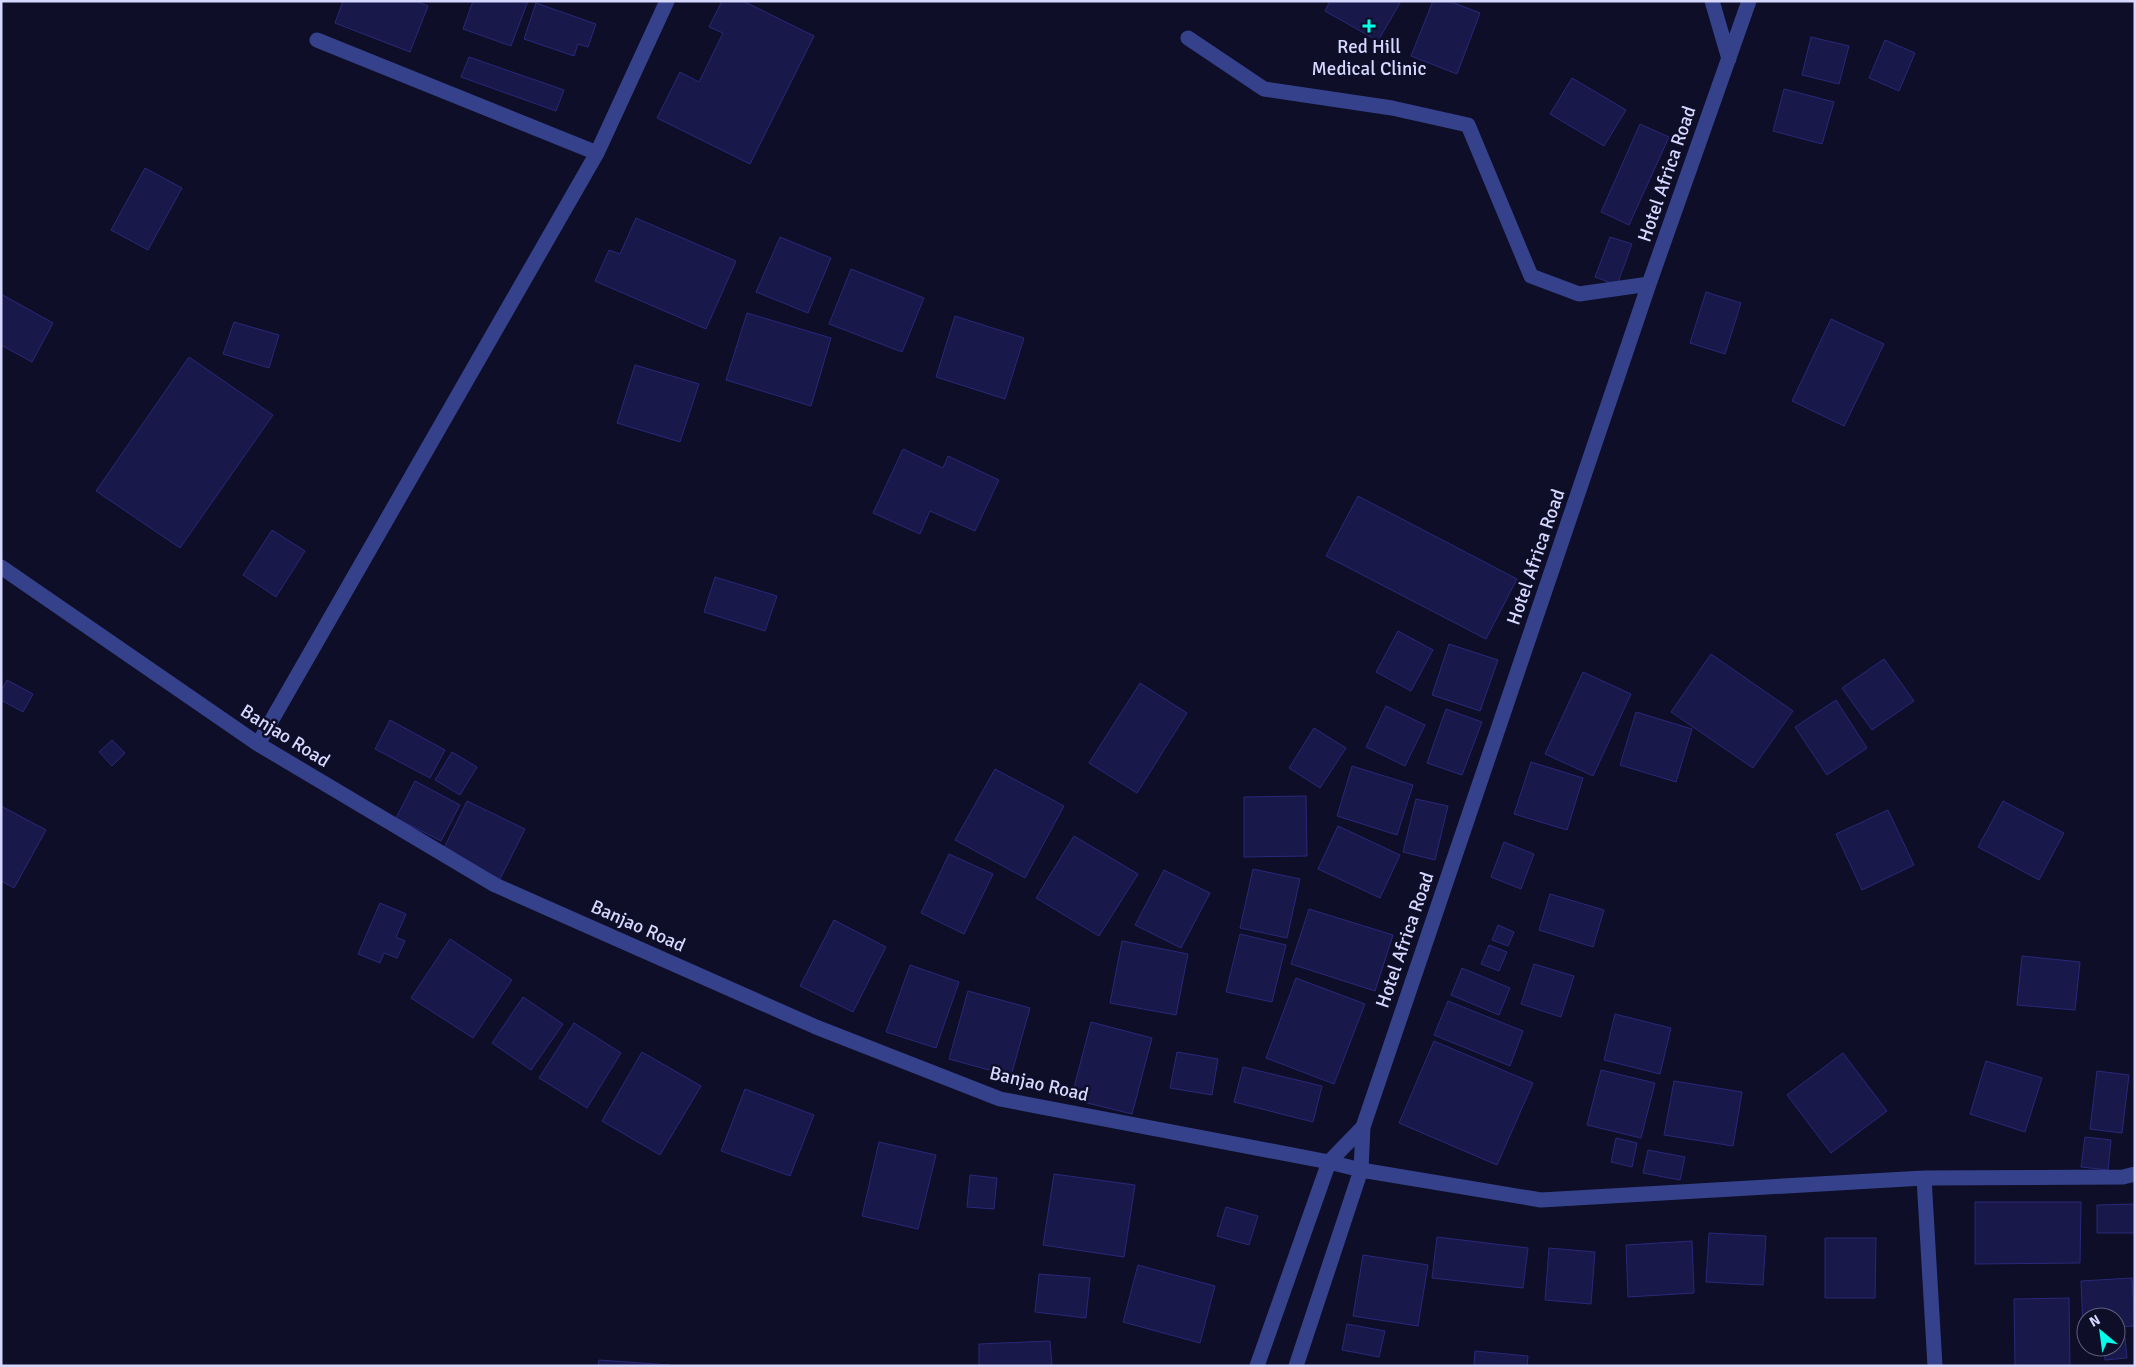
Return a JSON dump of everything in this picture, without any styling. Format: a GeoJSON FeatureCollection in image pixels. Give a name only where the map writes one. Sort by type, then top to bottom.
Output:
{"type":"FeatureCollection","features":[{"type":"Feature","properties":{"kind":"street"},"geometry":{"type":"LineString","coordinates":[[258,744],[597,153],[666,1]]}},
{"type":"Feature","properties":{"kind":"street"},"geometry":{"type":"LineString","coordinates":[[1712,1],[1729,59]]}},
{"type":"Feature","properties":{"kind":"street","name":"Hotel Africa Road"},"geometry":{"type":"LineString","coordinates":[[1296,1366],[1361,1170],[1363,1127],[1650,284],[1749,1]]}},
{"type":"Feature","properties":{"kind":"street"},"geometry":{"type":"LineString","coordinates":[[1188,38],[1264,89],[1392,108],[1468,125],[1531,276],[1579,294],[1650,284]]}},
{"type":"Feature","properties":{"kind":"street"},"geometry":{"type":"LineString","coordinates":[[317,40],[597,153]]}},
{"type":"Feature","properties":{"kind":"street","name":"Banjao Road"},"geometry":{"type":"LineString","coordinates":[[1,567],[258,744],[495,885],[844,1038],[1000,1099],[1329,1162],[1361,1170],[1541,1200],[1924,1178],[2123,1177],[2135,1174]]}},
{"type":"Feature","properties":{"kind":"street","name":"Hotel Africa Road"},"geometry":{"type":"LineString","coordinates":[[1257,1366],[1329,1162],[1363,1127]]}},
{"type":"Feature","properties":{"kind":"street"},"geometry":{"type":"LineString","coordinates":[[1924,1178],[1935,1366]]}},
{"type":"Feature","properties":{"kind":"building"},"geometry":{"type":"Polygon","coordinates":[[[343,1],[416,1],[428,6],[410,52],[335,23],[343,1]]]}},
{"type":"Feature","properties":{"kind":"building"},"geometry":{"type":"Polygon","coordinates":[[[473,1],[528,1],[511,46],[463,29],[473,1]]]}},
{"type":"Feature","properties":{"kind":"building"},"geometry":{"type":"Polygon","coordinates":[[[722,1],[743,1],[814,36],[750,164],[657,118],[680,72],[699,82],[723,33],[709,27],[722,1]]]}},
{"type":"Feature","properties":{"kind":"building","name":"Red Hill Medical Clinic"},"geometry":{"type":"Polygon","coordinates":[[[1330,1],[1401,1],[1378,41],[1325,11],[1330,1]]]}},
{"type":"Feature","properties":{"kind":"building"},"geometry":{"type":"Polygon","coordinates":[[[1433,1],[1449,1],[1480,13],[1457,74],[1411,56],[1433,1]]]}},
{"type":"Feature","properties":{"kind":"building"},"geometry":{"type":"Polygon","coordinates":[[[536,3],[596,24],[588,47],[578,44],[574,56],[524,39],[536,3]]]}},
{"type":"Feature","properties":{"kind":"building"},"geometry":{"type":"Polygon","coordinates":[[[1811,37],[1849,46],[1839,84],[1802,75],[1811,37]]]}},
{"type":"Feature","properties":{"kind":"building"},"geometry":{"type":"Polygon","coordinates":[[[1885,40],[1915,53],[1899,91],[1869,78],[1885,40]]]}},
{"type":"Feature","properties":{"kind":"building"},"geometry":{"type":"Polygon","coordinates":[[[469,57],[564,90],[556,111],[461,77],[469,57]]]}},
{"type":"Feature","properties":{"kind":"building"},"geometry":{"type":"Polygon","coordinates":[[[1572,78],[1626,110],[1604,146],[1550,114],[1572,78]]]}},
{"type":"Feature","properties":{"kind":"building"},"geometry":{"type":"Polygon","coordinates":[[[1784,89],[1834,102],[1822,144],[1773,131],[1784,89]]]}},
{"type":"Feature","properties":{"kind":"building"},"geometry":{"type":"Polygon","coordinates":[[[1640,124],[1669,137],[1629,225],[1601,212],[1640,124]]]}},
{"type":"Feature","properties":{"kind":"building"},"geometry":{"type":"Polygon","coordinates":[[[145,168],[182,188],[148,250],[111,230],[145,168]]]}},
{"type":"Feature","properties":{"kind":"building"},"geometry":{"type":"Polygon","coordinates":[[[636,218],[736,261],[706,329],[595,281],[609,250],[620,254],[636,218]]]}},
{"type":"Feature","properties":{"kind":"building"},"geometry":{"type":"Polygon","coordinates":[[[780,237],[831,258],[808,313],[756,292],[780,237]]]}},
{"type":"Feature","properties":{"kind":"building"},"geometry":{"type":"Polygon","coordinates":[[[1610,237],[1632,244],[1617,285],[1595,277],[1610,237]]]}},
{"type":"Feature","properties":{"kind":"building"},"geometry":{"type":"Polygon","coordinates":[[[851,269],[924,298],[902,352],[829,324],[851,269]]]}},
{"type":"Feature","properties":{"kind":"building"},"geometry":{"type":"Polygon","coordinates":[[[1706,292],[1741,303],[1725,354],[1690,343],[1706,292]]]}},
{"type":"Feature","properties":{"kind":"building"},"geometry":{"type":"Polygon","coordinates":[[[1,294],[53,323],[32,362],[1,345],[1,294]]]}},
{"type":"Feature","properties":{"kind":"building"},"geometry":{"type":"Polygon","coordinates":[[[747,313],[831,338],[811,406],[726,380],[747,313]]]}},
{"type":"Feature","properties":{"kind":"building"},"geometry":{"type":"Polygon","coordinates":[[[955,316],[1024,338],[1005,399],[936,377],[955,316]]]}},
{"type":"Feature","properties":{"kind":"building"},"geometry":{"type":"Polygon","coordinates":[[[1831,319],[1884,344],[1844,426],[1792,401],[1831,319]]]}},
{"type":"Feature","properties":{"kind":"building"},"geometry":{"type":"Polygon","coordinates":[[[234,322],[279,335],[269,368],[223,354],[234,322]]]}},
{"type":"Feature","properties":{"kind":"building"},"geometry":{"type":"Polygon","coordinates":[[[189,357],[273,415],[180,548],[96,491],[189,357]]]}},
{"type":"Feature","properties":{"kind":"building"},"geometry":{"type":"Polygon","coordinates":[[[635,365],[699,384],[680,442],[617,423],[635,365]]]}},
{"type":"Feature","properties":{"kind":"building"},"geometry":{"type":"Polygon","coordinates":[[[903,449],[943,468],[948,456],[999,480],[975,531],[930,511],[920,534],[873,513],[903,449]]]}},
{"type":"Feature","properties":{"kind":"building"},"geometry":{"type":"Polygon","coordinates":[[[1358,496],[1517,579],[1486,639],[1326,556],[1358,496]]]}},
{"type":"Feature","properties":{"kind":"building"},"geometry":{"type":"Polygon","coordinates":[[[272,530],[305,551],[276,597],[243,575],[272,530]]]}},
{"type":"Feature","properties":{"kind":"building"},"geometry":{"type":"Polygon","coordinates":[[[715,577],[777,596],[765,631],[704,612],[715,577]]]}},
{"type":"Feature","properties":{"kind":"building"},"geometry":{"type":"Polygon","coordinates":[[[1398,631],[1433,650],[1411,691],[1376,672],[1398,631]]]}},
{"type":"Feature","properties":{"kind":"building"},"geometry":{"type":"Polygon","coordinates":[[[1449,644],[1498,660],[1480,711],[1432,695],[1449,644]]]}},
{"type":"Feature","properties":{"kind":"building"},"geometry":{"type":"Polygon","coordinates":[[[1711,654],[1793,711],[1753,768],[1671,712],[1711,654]]]}},
{"type":"Feature","properties":{"kind":"building"},"geometry":{"type":"Polygon","coordinates":[[[1884,659],[1914,701],[1872,730],[1842,688],[1884,659]]]}},
{"type":"Feature","properties":{"kind":"building"},"geometry":{"type":"Polygon","coordinates":[[[1583,672],[1631,694],[1593,776],[1545,754],[1583,672]]]}},
{"type":"Feature","properties":{"kind":"building"},"geometry":{"type":"Polygon","coordinates":[[[7,680],[33,694],[23,712],[1,700],[1,691],[7,680]]]}},
{"type":"Feature","properties":{"kind":"building"},"geometry":{"type":"Polygon","coordinates":[[[1140,683],[1187,713],[1137,793],[1089,763],[1140,683]]]}},
{"type":"Feature","properties":{"kind":"building"},"geometry":{"type":"Polygon","coordinates":[[[1836,700],[1867,748],[1827,775],[1795,727],[1836,700]]]}},
{"type":"Feature","properties":{"kind":"building"},"geometry":{"type":"Polygon","coordinates":[[[1386,706],[1425,725],[1405,766],[1366,747],[1386,706]]]}},
{"type":"Feature","properties":{"kind":"building"},"geometry":{"type":"Polygon","coordinates":[[[1446,709],[1482,722],[1462,775],[1427,763],[1446,709]]]}},
{"type":"Feature","properties":{"kind":"building"},"geometry":{"type":"Polygon","coordinates":[[[1636,712],[1692,729],[1676,782],[1620,765],[1636,712]]]}},
{"type":"Feature","properties":{"kind":"building"},"geometry":{"type":"Polygon","coordinates":[[[390,720],[445,750],[430,778],[375,749],[390,720]]]}},
{"type":"Feature","properties":{"kind":"building"},"geometry":{"type":"Polygon","coordinates":[[[1314,728],[1346,748],[1320,788],[1289,768],[1314,728]]]}},
{"type":"Feature","properties":{"kind":"building"},"geometry":{"type":"Polygon","coordinates":[[[112,740],[125,753],[112,766],[99,752],[112,740]]]}},
{"type":"Feature","properties":{"kind":"building"},"geometry":{"type":"Polygon","coordinates":[[[452,752],[477,767],[460,795],[435,780],[452,752]]]}},
{"type":"Feature","properties":{"kind":"building"},"geometry":{"type":"Polygon","coordinates":[[[1531,762],[1583,778],[1567,830],[1514,814],[1531,762]]]}},
{"type":"Feature","properties":{"kind":"building"},"geometry":{"type":"Polygon","coordinates":[[[1352,766],[1413,785],[1397,835],[1337,816],[1352,766]]]}},
{"type":"Feature","properties":{"kind":"building"},"geometry":{"type":"Polygon","coordinates":[[[995,769],[1064,806],[1025,878],[955,840],[995,769]]]}},
{"type":"Feature","properties":{"kind":"building"},"geometry":{"type":"Polygon","coordinates":[[[415,781],[460,805],[441,841],[396,818],[415,781]]]}},
{"type":"Feature","properties":{"kind":"building"},"geometry":{"type":"Polygon","coordinates":[[[1306,796],[1307,856],[1244,857],[1244,797],[1306,796]]]}},
{"type":"Feature","properties":{"kind":"building"},"geometry":{"type":"Polygon","coordinates":[[[1416,799],[1448,806],[1435,860],[1403,852],[1416,799]]]}},
{"type":"Feature","properties":{"kind":"building"},"geometry":{"type":"Polygon","coordinates":[[[467,801],[525,829],[500,879],[442,852],[467,801]]]}},
{"type":"Feature","properties":{"kind":"building"},"geometry":{"type":"Polygon","coordinates":[[[2003,801],[2064,833],[2039,880],[1978,847],[2003,801]]]}},
{"type":"Feature","properties":{"kind":"building"},"geometry":{"type":"Polygon","coordinates":[[[1,806],[46,830],[14,888],[1,881],[1,806]]]}},
{"type":"Feature","properties":{"kind":"building"},"geometry":{"type":"Polygon","coordinates":[[[1888,810],[1914,865],[1862,890],[1836,834],[1888,810]]]}},
{"type":"Feature","properties":{"kind":"building"},"geometry":{"type":"Polygon","coordinates":[[[1338,826],[1400,855],[1380,898],[1318,869],[1338,826]]]}},
{"type":"Feature","properties":{"kind":"building"},"geometry":{"type":"Polygon","coordinates":[[[1074,836],[1138,874],[1099,936],[1036,898],[1074,836]]]}},
{"type":"Feature","properties":{"kind":"building"},"geometry":{"type":"Polygon","coordinates":[[[1504,842],[1534,854],[1521,889],[1491,877],[1504,842]]]}},
{"type":"Feature","properties":{"kind":"building"},"geometry":{"type":"Polygon","coordinates":[[[949,854],[993,874],[964,934],[921,913],[949,854]]]}},
{"type":"Feature","properties":{"kind":"building"},"geometry":{"type":"Polygon","coordinates":[[[1253,869],[1300,879],[1287,938],[1240,928],[1253,869]]]}},
{"type":"Feature","properties":{"kind":"building"},"geometry":{"type":"Polygon","coordinates":[[[1164,870],[1210,893],[1181,948],[1135,925],[1164,870]]]}},
{"type":"Feature","properties":{"kind":"building"},"geometry":{"type":"Polygon","coordinates":[[[1550,894],[1604,910],[1593,947],[1539,930],[1550,894]]]}},
{"type":"Feature","properties":{"kind":"building"},"geometry":{"type":"Polygon","coordinates":[[[380,903],[406,914],[396,937],[405,941],[397,958],[384,953],[380,963],[358,954],[380,903]]]}},
{"type":"Feature","properties":{"kind":"building"},"geometry":{"type":"Polygon","coordinates":[[[1309,909],[1393,935],[1375,991],[1291,964],[1309,909]]]}},
{"type":"Feature","properties":{"kind":"building"},"geometry":{"type":"Polygon","coordinates":[[[834,920],[886,947],[853,1012],[800,986],[834,920]]]}},
{"type":"Feature","properties":{"kind":"building"},"geometry":{"type":"Polygon","coordinates":[[[1498,925],[1514,932],[1508,946],[1492,940],[1498,925]]]}},
{"type":"Feature","properties":{"kind":"building"},"geometry":{"type":"Polygon","coordinates":[[[1240,934],[1286,945],[1272,1002],[1226,992],[1240,934]]]}},
{"type":"Feature","properties":{"kind":"building"},"geometry":{"type":"Polygon","coordinates":[[[450,939],[512,980],[473,1038],[411,998],[450,939]]]}},
{"type":"Feature","properties":{"kind":"building"},"geometry":{"type":"Polygon","coordinates":[[[1122,941],[1188,954],[1176,1015],[1110,1003],[1122,941]]]}},
{"type":"Feature","properties":{"kind":"building"},"geometry":{"type":"Polygon","coordinates":[[[1489,945],[1507,952],[1499,971],[1481,964],[1489,945]]]}},
{"type":"Feature","properties":{"kind":"building"},"geometry":{"type":"Polygon","coordinates":[[[2022,956],[2080,962],[2075,1010],[2017,1005],[2022,956]]]}},
{"type":"Feature","properties":{"kind":"building"},"geometry":{"type":"Polygon","coordinates":[[[1534,964],[1574,976],[1561,1017],[1521,1004],[1534,964]]]}},
{"type":"Feature","properties":{"kind":"building"},"geometry":{"type":"Polygon","coordinates":[[[910,965],[959,982],[936,1048],[886,1032],[910,965]]]}},
{"type":"Feature","properties":{"kind":"building"},"geometry":{"type":"Polygon","coordinates":[[[1462,968],[1510,988],[1499,1015],[1451,995],[1462,968]]]}},
{"type":"Feature","properties":{"kind":"building"},"geometry":{"type":"Polygon","coordinates":[[[1296,978],[1365,1004],[1334,1084],[1266,1058],[1296,978]]]}},
{"type":"Feature","properties":{"kind":"building"},"geometry":{"type":"Polygon","coordinates":[[[968,991],[1030,1008],[1011,1076],[949,1059],[968,991]]]}},
{"type":"Feature","properties":{"kind":"building"},"geometry":{"type":"Polygon","coordinates":[[[523,997],[563,1024],[531,1070],[492,1043],[523,997]]]}},
{"type":"Feature","properties":{"kind":"building"},"geometry":{"type":"Polygon","coordinates":[[[1448,1001],[1523,1031],[1510,1066],[1434,1035],[1448,1001]]]}},
{"type":"Feature","properties":{"kind":"building"},"geometry":{"type":"Polygon","coordinates":[[[1615,1014],[1671,1028],[1660,1074],[1604,1060],[1615,1014]]]}},
{"type":"Feature","properties":{"kind":"building"},"geometry":{"type":"Polygon","coordinates":[[[1091,1022],[1152,1038],[1132,1114],[1071,1099],[1091,1022]]]}},
{"type":"Feature","properties":{"kind":"building"},"geometry":{"type":"Polygon","coordinates":[[[574,1023],[621,1053],[587,1108],[539,1078],[574,1023]]]}},
{"type":"Feature","properties":{"kind":"building"},"geometry":{"type":"Polygon","coordinates":[[[1434,1041],[1533,1083],[1497,1165],[1399,1123],[1434,1041]]]}},
{"type":"Feature","properties":{"kind":"building"},"geometry":{"type":"Polygon","coordinates":[[[642,1052],[701,1086],[660,1155],[602,1121],[642,1052]]]}},
{"type":"Feature","properties":{"kind":"building"},"geometry":{"type":"Polygon","coordinates":[[[1177,1052],[1218,1059],[1212,1095],[1170,1088],[1177,1052]]]}},
{"type":"Feature","properties":{"kind":"building"},"geometry":{"type":"Polygon","coordinates":[[[1843,1053],[1887,1111],[1831,1153],[1787,1095],[1843,1053]]]}},
{"type":"Feature","properties":{"kind":"building"},"geometry":{"type":"Polygon","coordinates":[[[1986,1061],[2042,1078],[2025,1132],[1970,1114],[1986,1061]]]}},
{"type":"Feature","properties":{"kind":"building"},"geometry":{"type":"Polygon","coordinates":[[[1243,1067],[1322,1086],[1313,1122],[1234,1102],[1243,1067]]]}},
{"type":"Feature","properties":{"kind":"building"},"geometry":{"type":"Polygon","coordinates":[[[1601,1070],[1655,1083],[1641,1138],[1587,1125],[1601,1070]]]}},
{"type":"Feature","properties":{"kind":"building"},"geometry":{"type":"Polygon","coordinates":[[[2097,1071],[2129,1075],[2122,1133],[2090,1129],[2097,1071]]]}},
{"type":"Feature","properties":{"kind":"building"},"geometry":{"type":"Polygon","coordinates":[[[1674,1081],[1742,1092],[1733,1146],[1664,1135],[1674,1081]]]}},
{"type":"Feature","properties":{"kind":"building"},"geometry":{"type":"Polygon","coordinates":[[[745,1089],[814,1115],[790,1176],[721,1151],[745,1089]]]}},
{"type":"Feature","properties":{"kind":"building"},"geometry":{"type":"Polygon","coordinates":[[[2085,1137],[2111,1140],[2108,1170],[2081,1167],[2085,1137]]]}},
{"type":"Feature","properties":{"kind":"building"},"geometry":{"type":"Polygon","coordinates":[[[1616,1138],[1637,1143],[1632,1167],[1611,1162],[1616,1138]]]}},
{"type":"Feature","properties":{"kind":"building"},"geometry":{"type":"Polygon","coordinates":[[[879,1142],[936,1155],[918,1229],[862,1216],[879,1142]]]}},
{"type":"Feature","properties":{"kind":"building"},"geometry":{"type":"Polygon","coordinates":[[[1648,1150],[1685,1157],[1680,1180],[1643,1173],[1648,1150]]]}},
{"type":"Feature","properties":{"kind":"building"},"geometry":{"type":"Polygon","coordinates":[[[1054,1174],[1135,1185],[1124,1257],[1043,1245],[1054,1174]]]}},
{"type":"Feature","properties":{"kind":"building"},"geometry":{"type":"Polygon","coordinates":[[[970,1175],[997,1178],[994,1209],[967,1207],[970,1175]]]}},
{"type":"Feature","properties":{"kind":"building"},"geometry":{"type":"Polygon","coordinates":[[[1975,1202],[2081,1202],[2080,1263],[1975,1264],[1975,1202]]]}},
{"type":"Feature","properties":{"kind":"building"},"geometry":{"type":"Polygon","coordinates":[[[2135,1204],[2135,1233],[2097,1233],[2097,1205],[2135,1204]]]}},
{"type":"Feature","properties":{"kind":"building"},"geometry":{"type":"Polygon","coordinates":[[[1226,1207],[1258,1216],[1249,1245],[1217,1236],[1226,1207]]]}},
{"type":"Feature","properties":{"kind":"building"},"geometry":{"type":"Polygon","coordinates":[[[1709,1233],[1766,1236],[1763,1285],[1706,1282],[1709,1233]]]}},
{"type":"Feature","properties":{"kind":"building"},"geometry":{"type":"Polygon","coordinates":[[[1437,1237],[1528,1248],[1523,1288],[1432,1278],[1437,1237]]]}},
{"type":"Feature","properties":{"kind":"building"},"geometry":{"type":"Polygon","coordinates":[[[1825,1238],[1876,1238],[1875,1298],[1825,1298],[1825,1238]]]}},
{"type":"Feature","properties":{"kind":"building"},"geometry":{"type":"Polygon","coordinates":[[[1692,1241],[1694,1293],[1628,1297],[1626,1245],[1692,1241]]]}},
{"type":"Feature","properties":{"kind":"building"},"geometry":{"type":"Polygon","coordinates":[[[1549,1248],[1595,1252],[1591,1304],[1545,1300],[1549,1248]]]}},
{"type":"Feature","properties":{"kind":"building"},"geometry":{"type":"Polygon","coordinates":[[[1363,1255],[1428,1265],[1418,1326],[1353,1316],[1363,1255]]]}},
{"type":"Feature","properties":{"kind":"building"},"geometry":{"type":"Polygon","coordinates":[[[1138,1265],[1215,1286],[1200,1343],[1123,1322],[1138,1265]]]}},
{"type":"Feature","properties":{"kind":"building"},"geometry":{"type":"Polygon","coordinates":[[[1039,1274],[1090,1278],[1086,1318],[1035,1312],[1039,1274]]]}},
{"type":"Feature","properties":{"kind":"building"},"geometry":{"type":"Polygon","coordinates":[[[2132,1278],[2135,1326],[2126,1326],[2126,1307],[2082,1307],[2081,1281],[2132,1278]]]}},
{"type":"Feature","properties":{"kind":"building"},"geometry":{"type":"Polygon","coordinates":[[[2069,1298],[2070,1366],[2015,1366],[2014,1299],[2069,1298]]]}},
{"type":"Feature","properties":{"kind":"building"},"geometry":{"type":"Polygon","coordinates":[[[1347,1324],[1385,1331],[1379,1357],[1342,1350],[1347,1324]]]}},
{"type":"Feature","properties":{"kind":"building"},"geometry":{"type":"Polygon","coordinates":[[[1050,1341],[1052,1366],[979,1366],[979,1344],[1050,1341]]]}},
{"type":"Feature","properties":{"kind":"building"},"geometry":{"type":"Polygon","coordinates":[[[2126,1348],[2127,1358],[2105,1360],[2105,1357],[2126,1357],[2126,1348]]]}},
{"type":"Feature","properties":{"kind":"building"},"geometry":{"type":"Polygon","coordinates":[[[1475,1351],[1528,1356],[1527,1366],[1474,1366],[1475,1351]]]}},
{"type":"Feature","properties":{"kind":"building"},"geometry":{"type":"Polygon","coordinates":[[[599,1360],[670,1365],[598,1366],[599,1360]]]}},
{"type":"Feature","properties":{"kind":"place","name":"Red Hill Medical Clinic"},"geometry":{"type":"Point","coordinates":[1369,26]}}]}
